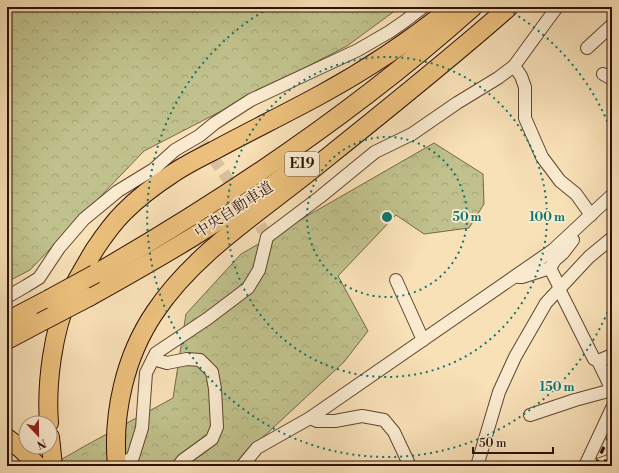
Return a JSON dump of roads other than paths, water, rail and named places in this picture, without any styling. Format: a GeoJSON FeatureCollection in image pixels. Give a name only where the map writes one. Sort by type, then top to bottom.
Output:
{"type":"FeatureCollection","features":[{"type":"Feature","properties":{"kind":"highway"},"geometry":{"type":"LineString","coordinates":[[49,415],[49,387],[52,356],[59,325],[69,296],[84,266],[102,238],[123,213],[145,193],[173,174],[355,75],[412,37],[452,7]]}},
{"type":"Feature","properties":{"kind":"highway","name":"中央自動車道"},"geometry":{"type":"LineString","coordinates":[[7,320],[95,274],[182,222],[275,162],[365,96],[473,7]]}},
{"type":"Feature","properties":{"kind":"highway","name":"中央自動車道"},"geometry":{"type":"LineString","coordinates":[[7,340],[89,297],[191,238],[238,208],[338,138],[408,83],[498,7]]}},
{"type":"Feature","properties":{"kind":"highway"},"geometry":{"type":"LineString","coordinates":[[119,466],[116,440],[122,389],[130,363],[141,336],[154,313],[169,292],[188,272],[237,228],[422,81],[509,7]]}},
{"type":"Feature","properties":{"kind":"highway"},"geometry":{"type":"LineString","coordinates":[[7,438],[20,448],[38,466]]}},
{"type":"Feature","properties":{"kind":"highway"},"geometry":{"type":"LineString","coordinates":[[52,455],[53,466]]}},
{"type":"Feature","properties":{"kind":"street"},"geometry":{"type":"LineString","coordinates":[[119,466],[133,457],[142,428],[146,373],[156,353],[207,319],[248,288],[259,270],[266,234],[320,197],[375,152],[412,134],[514,66],[557,7]]}},
{"type":"Feature","properties":{"kind":"street"},"geometry":{"type":"LineString","coordinates":[[7,297],[39,278],[60,248],[84,219],[118,191],[154,169],[175,150],[201,140],[215,123],[251,100],[358,50],[389,32],[421,8]]}},
{"type":"Feature","properties":{"kind":"street"},"geometry":{"type":"LineString","coordinates":[[587,48],[612,25]]}},
{"type":"Feature","properties":{"kind":"street"},"geometry":{"type":"LineString","coordinates":[[514,66],[521,76],[525,88],[525,118],[542,157],[560,181],[576,194],[591,215]]}},
{"type":"Feature","properties":{"kind":"street"},"geometry":{"type":"LineString","coordinates":[[242,466],[257,448],[310,418],[553,250],[612,195]]}},
{"type":"Feature","properties":{"kind":"street"},"geometry":{"type":"LineString","coordinates":[[515,276],[522,277],[550,268],[555,260],[563,253],[573,240],[575,230]]}},
{"type":"Feature","properties":{"kind":"street"},"geometry":{"type":"LineString","coordinates":[[477,466],[500,392],[515,357],[546,303],[589,258],[612,238]]}},
{"type":"Feature","properties":{"kind":"street"},"geometry":{"type":"LineString","coordinates":[[530,415],[575,400],[612,390],[598,362],[594,359],[550,268]]}},
{"type":"Feature","properties":{"kind":"street"},"geometry":{"type":"LineString","coordinates":[[396,280],[423,340]]}},
{"type":"Feature","properties":{"kind":"street"},"geometry":{"type":"LineString","coordinates":[[598,362],[612,355]]}},
{"type":"Feature","properties":{"kind":"street"},"geometry":{"type":"LineString","coordinates":[[153,359],[167,363],[187,359],[200,360],[212,372],[215,389],[217,427],[212,439],[183,460],[178,466]]}},
{"type":"Feature","properties":{"kind":"street"},"geometry":{"type":"LineString","coordinates":[[585,466],[612,408]]}},
{"type":"Feature","properties":{"kind":"street"},"geometry":{"type":"LineString","coordinates":[[310,418],[318,421],[335,421],[362,416],[384,420],[394,432],[410,466]]}},
{"type":"Feature","properties":{"kind":"street"},"geometry":{"type":"LineString","coordinates":[[595,466],[612,460]]}},
{"type":"Feature","properties":{"kind":"tunnel"},"geometry":{"type":"LineString","coordinates":[[203,143],[238,194]]}},
{"type":"Feature","properties":{"kind":"tunnel"},"geometry":{"type":"LineString","coordinates":[[250,210],[264,231]]}},
{"type":"Feature","properties":{"kind":"railway"},"geometry":{"type":"LineString","coordinates":[[595,466],[612,430]]}},
{"type":"Feature","properties":{"kind":"railway"},"geometry":{"type":"LineString","coordinates":[[603,466],[612,447]]}},
{"type":"Feature","properties":{"kind":"railway"},"geometry":{"type":"LineString","coordinates":[[610,466],[612,461]]}}]}
